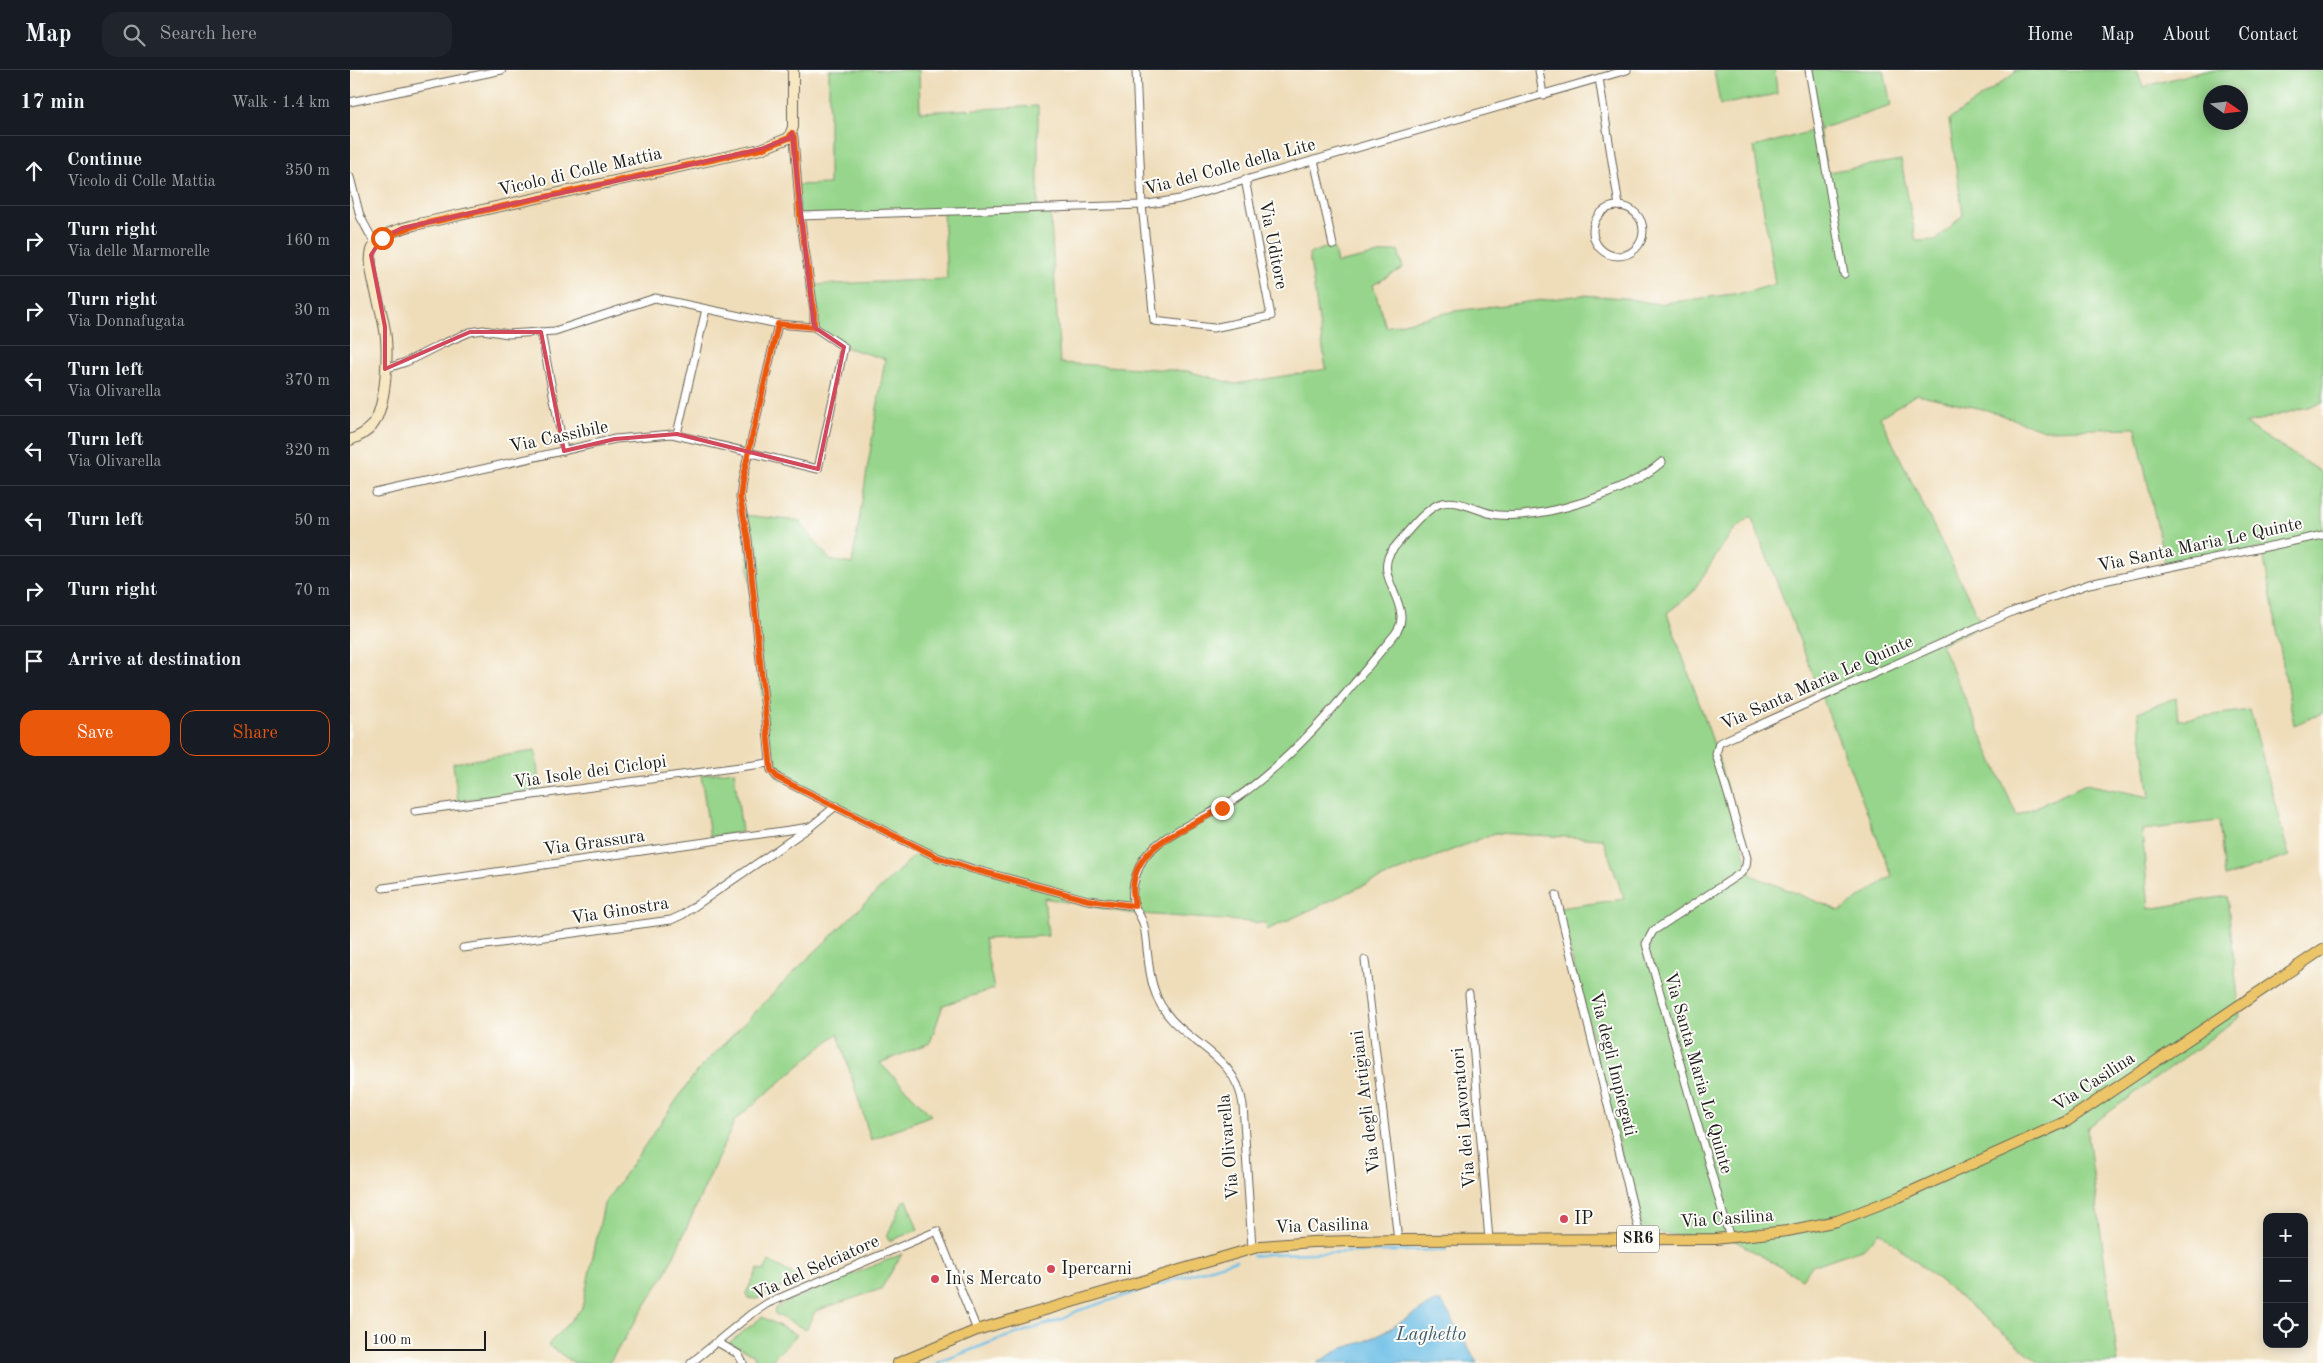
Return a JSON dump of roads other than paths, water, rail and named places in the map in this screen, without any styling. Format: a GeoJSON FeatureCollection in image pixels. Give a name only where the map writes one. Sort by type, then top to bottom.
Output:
{"type":"FeatureCollection","features":[{"type":"Feature","properties":{"kind":"main road","name":"Via Casilina"},"geometry":{"type":"LineString","coordinates":[[898,1363],[977,1330],[1252,1248],[1304,1242],[1398,1240],[1730,1238],[1802,1228],[1847,1218],[2041,1134],[2082,1112],[2323,949]]}},
{"type":"Feature","properties":{"kind":"street"},"geometry":{"type":"LineString","coordinates":[[350,102],[502,70]]}},
{"type":"Feature","properties":{"kind":"street"},"geometry":{"type":"LineString","coordinates":[[385,369],[406,362],[470,332],[483,330],[508,334],[556,331],[650,299],[661,299],[778,324],[814,327],[814,310],[800,216],[794,137],[792,133],[794,70]]}},
{"type":"Feature","properties":{"kind":"street"},"geometry":{"type":"LineString","coordinates":[[1136,70],[1142,205]]}},
{"type":"Feature","properties":{"kind":"street"},"geometry":{"type":"LineString","coordinates":[[1539,70],[1543,95]]}},
{"type":"Feature","properties":{"kind":"street","name":"Via del Colle della Lite"},"geometry":{"type":"LineString","coordinates":[[800,216],[1142,205],[1180,199],[1626,70]]}},
{"type":"Feature","properties":{"kind":"street"},"geometry":{"type":"LineString","coordinates":[[1809,70],[1844,274]]}},
{"type":"Feature","properties":{"kind":"street"},"geometry":{"type":"LineString","coordinates":[[1599,78],[1620,206]]}},
{"type":"Feature","properties":{"kind":"street","name":"Vicolo di Colle Mattia"},"geometry":{"type":"LineString","coordinates":[[375,244],[386,236],[408,227],[761,149],[789,138],[792,133]]}},
{"type":"Feature","properties":{"kind":"street"},"geometry":{"type":"LineString","coordinates":[[1314,160],[1333,245]]}},
{"type":"Feature","properties":{"kind":"street"},"geometry":{"type":"LineString","coordinates":[[350,177],[360,216],[375,244],[371,260],[385,331],[385,369],[376,420],[365,433],[350,440]]}},
{"type":"Feature","properties":{"kind":"street","name":"Via Uditore"},"geometry":{"type":"LineString","coordinates":[[1142,205],[1154,321],[1213,328],[1271,316],[1245,179]]}},
{"type":"Feature","properties":{"kind":"street"},"geometry":{"type":"LineString","coordinates":[[1620,206],[1627,208],[1639,217],[1643,232],[1638,246],[1626,255],[1611,256],[1598,246],[1593,231],[1598,216],[1611,207],[1620,206]]}},
{"type":"Feature","properties":{"kind":"street"},"geometry":{"type":"LineString","coordinates":[[676,434],[706,309]]}},
{"type":"Feature","properties":{"kind":"street"},"geometry":{"type":"LineString","coordinates":[[778,324],[742,481],[740,498],[748,540],[771,770],[778,778],[937,857],[972,869],[1088,900],[1135,906],[1133,894],[1137,872],[1150,850],[1173,834],[1226,805],[1274,768],[1330,712],[1397,632],[1402,616],[1387,573],[1387,559],[1392,549],[1430,509],[1450,502],[1496,514],[1518,514],[1548,510],[1609,493],[1637,480],[1662,462]]}},
{"type":"Feature","properties":{"kind":"street","name":"Via Cassibile"},"geometry":{"type":"LineString","coordinates":[[376,493],[616,439],[676,434],[749,454],[818,469],[844,346],[814,327]]}},
{"type":"Feature","properties":{"kind":"street"},"geometry":{"type":"LineString","coordinates":[[541,332],[564,451]]}},
{"type":"Feature","properties":{"kind":"street","name":"Via Santa Maria Le Quinte"},"geometry":{"type":"LineString","coordinates":[[1730,1238],[1646,944],[1653,932],[1741,873],[1746,866],[1746,858],[1716,754],[1719,743],[2014,611],[2088,584],[2323,534]]}},
{"type":"Feature","properties":{"kind":"street","name":"Via Isole dei Ciclopi"},"geometry":{"type":"LineString","coordinates":[[415,810],[769,763]]}},
{"type":"Feature","properties":{"kind":"street","name":"Via Ginostra"},"geometry":{"type":"LineString","coordinates":[[463,948],[671,920],[682,915],[810,827],[836,806]]}},
{"type":"Feature","properties":{"kind":"street","name":"Via Grassura"},"geometry":{"type":"LineString","coordinates":[[383,888],[810,827]]}},
{"type":"Feature","properties":{"kind":"street","name":"Via degli Impiegati"},"geometry":{"type":"LineString","coordinates":[[1556,895],[1641,1239]]}},
{"type":"Feature","properties":{"kind":"street","name":"Via Olivarella"},"geometry":{"type":"LineString","coordinates":[[1135,906],[1143,923],[1150,974],[1159,1004],[1174,1022],[1228,1068],[1239,1087],[1243,1105],[1252,1248]]}},
{"type":"Feature","properties":{"kind":"street","name":"Via degli Artigiani"},"geometry":{"type":"LineString","coordinates":[[1365,960],[1398,1240]]}},
{"type":"Feature","properties":{"kind":"street","name":"Via dei Lavoratori"},"geometry":{"type":"LineString","coordinates":[[1469,994],[1489,1240]]}},
{"type":"Feature","properties":{"kind":"street","name":"Via del Selciatore"},"geometry":{"type":"LineString","coordinates":[[691,1363],[764,1305],[937,1231],[977,1330]]}},
{"type":"Feature","properties":{"kind":"street"},"geometry":{"type":"LineString","coordinates":[[717,1342],[738,1354],[743,1363]]}},
{"type":"Feature","properties":{"kind":"water","name":"Laghetto"},"geometry":{"type":"Polygon","coordinates":[[[1434,1302],[1442,1302],[1477,1363],[1317,1363],[1340,1349],[1366,1341],[1391,1328],[1434,1302]]]}},
{"type":"Feature","properties":{"kind":"waterway"},"geometry":{"type":"LineString","coordinates":[[1253,1256],[1269,1254],[1446,1250]]}},
{"type":"Feature","properties":{"kind":"waterway"},"geometry":{"type":"LineString","coordinates":[[937,1363],[997,1340],[1063,1319],[1077,1311],[1236,1260]]}},
{"type":"Feature","properties":{"kind":"place","name":"IP"},"geometry":{"type":"Point","coordinates":[1564,1219]}},
{"type":"Feature","properties":{"kind":"place","name":"Ipercarni"},"geometry":{"type":"Point","coordinates":[1051,1269]}},
{"type":"Feature","properties":{"kind":"place","name":"In's Mercato"},"geometry":{"type":"Point","coordinates":[935,1279]}}]}
